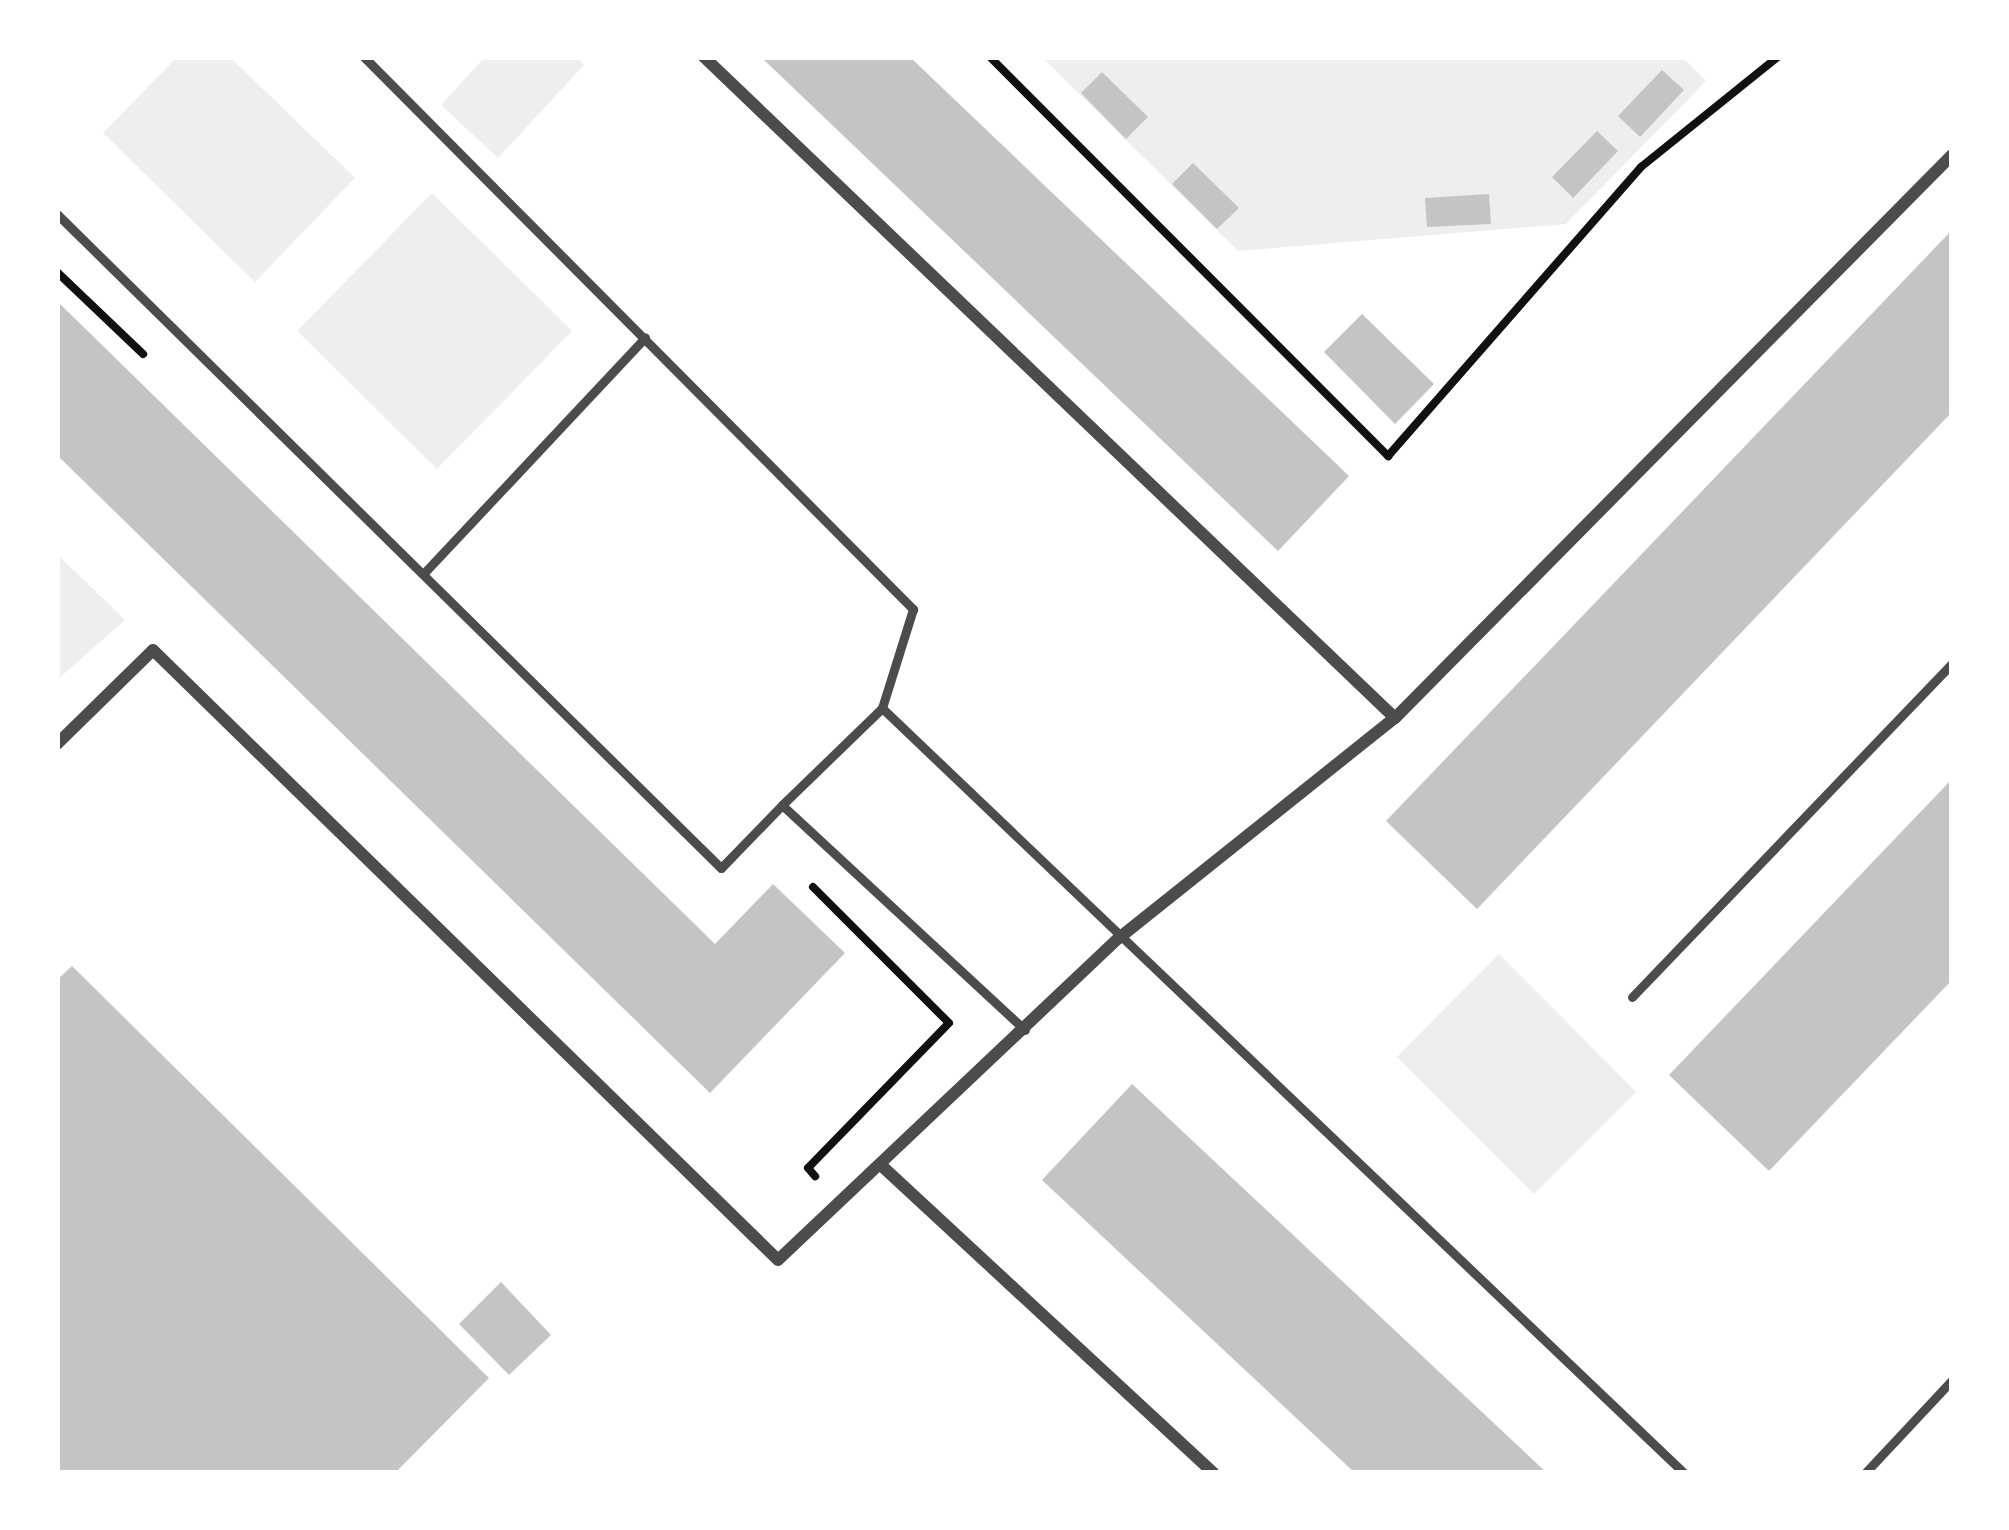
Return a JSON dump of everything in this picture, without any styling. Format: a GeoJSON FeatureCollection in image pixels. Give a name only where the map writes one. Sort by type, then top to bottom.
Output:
{"type":"FeatureCollection","features":[{"type":"Feature","properties":{"kind":"street"},"geometry":{"type":"LineString","coordinates":[[704,57],[1395,718]]}},
{"type":"Feature","properties":{"kind":"street"},"geometry":{"type":"LineString","coordinates":[[57,744],[153,650],[778,1260],[1120,938],[1395,718],[1952,155]]}},
{"type":"Feature","properties":{"kind":"street"},"geometry":{"type":"LineString","coordinates":[[883,1166],[1214,1473]]}},
{"type":"Feature","properties":{"kind":"lane"},"geometry":{"type":"LineString","coordinates":[[57,214],[722,868],[882,708],[913,609],[364,57]]}},
{"type":"Feature","properties":{"kind":"lane"},"geometry":{"type":"LineString","coordinates":[[424,573],[645,338]]}},
{"type":"Feature","properties":{"kind":"lane"},"geometry":{"type":"LineString","coordinates":[[1632,997],[1952,663]]}},
{"type":"Feature","properties":{"kind":"lane"},"geometry":{"type":"LineString","coordinates":[[882,708],[1684,1473]]}},
{"type":"Feature","properties":{"kind":"lane"},"geometry":{"type":"LineString","coordinates":[[782,805],[1024,1030]]}},
{"type":"Feature","properties":{"kind":"lane"},"geometry":{"type":"LineString","coordinates":[[1865,1473],[1952,1380]]}},
{"type":"Feature","properties":{"kind":"path"},"geometry":{"type":"LineString","coordinates":[[990,57],[1388,456],[1641,167],[1778,57]]}},
{"type":"Feature","properties":{"kind":"shaded area"},"geometry":{"type":"Polygon","coordinates":[[[177,57],[230,57],[355,178],[255,282],[103,133],[177,57]]]}},
{"type":"Feature","properties":{"kind":"shaded area"},"geometry":{"type":"Polygon","coordinates":[[[485,57],[576,57],[584,65],[498,158],[441,105],[485,57]]]}},
{"type":"Feature","properties":{"kind":"shaded area"},"geometry":{"type":"Polygon","coordinates":[[[1042,57],[1682,57],[1706,81],[1566,224],[1238,251],[1042,57]]]}},
{"type":"Feature","properties":{"kind":"shaded area"},"geometry":{"type":"Polygon","coordinates":[[[432,193],[572,331],[437,469],[297,331],[432,193]]]}},
{"type":"Feature","properties":{"kind":"shaded area"},"geometry":{"type":"Polygon","coordinates":[[[57,554],[125,620],[57,680],[57,554]]]}},
{"type":"Feature","properties":{"kind":"shaded area"},"geometry":{"type":"Polygon","coordinates":[[[1499,954],[1636,1092],[1534,1194],[1397,1057],[1499,954]]]}},
{"type":"Feature","properties":{"kind":"building"},"geometry":{"type":"Polygon","coordinates":[[[761,57],[910,57],[1349,476],[1278,551],[761,57]]]}},
{"type":"Feature","properties":{"kind":"building"},"geometry":{"type":"Polygon","coordinates":[[[1662,70],[1684,90],[1640,137],[1618,116],[1662,70]]]}},
{"type":"Feature","properties":{"kind":"building"},"geometry":{"type":"Polygon","coordinates":[[[1102,72],[1148,117],[1126,139],[1081,93],[1102,72]]]}},
{"type":"Feature","properties":{"kind":"building"},"geometry":{"type":"Polygon","coordinates":[[[1597,131],[1618,151],[1573,198],[1552,177],[1597,131]]]}},
{"type":"Feature","properties":{"kind":"building"},"geometry":{"type":"Polygon","coordinates":[[[1193,163],[1239,208],[1217,229],[1172,184],[1193,163]]]}},
{"type":"Feature","properties":{"kind":"building"},"geometry":{"type":"Polygon","coordinates":[[[1489,194],[1491,224],[1427,227],[1425,198],[1489,194]]]}},
{"type":"Feature","properties":{"kind":"building"},"geometry":{"type":"Polygon","coordinates":[[[1952,230],[1952,412],[1477,909],[1386,821],[1952,230]]]}},
{"type":"Feature","properties":{"kind":"building"},"geometry":{"type":"Polygon","coordinates":[[[57,301],[715,944],[773,884],[845,953],[710,1093],[57,455],[57,301]]]}},
{"type":"Feature","properties":{"kind":"building"},"geometry":{"type":"Polygon","coordinates":[[[1362,314],[1434,384],[1395,424],[1324,352],[1362,314]]]}},
{"type":"Feature","properties":{"kind":"building"},"geometry":{"type":"Polygon","coordinates":[[[1952,779],[1952,980],[1769,1171],[1669,1075],[1952,779]]]}},
{"type":"Feature","properties":{"kind":"building"},"geometry":{"type":"Polygon","coordinates":[[[72,966],[489,1378],[395,1473],[57,1473],[57,980],[72,966]]]}},
{"type":"Feature","properties":{"kind":"building"},"geometry":{"type":"Polygon","coordinates":[[[1132,1084],[1547,1473],[1355,1473],[1042,1180],[1132,1084]]]}},
{"type":"Feature","properties":{"kind":"building"},"geometry":{"type":"Polygon","coordinates":[[[501,1282],[551,1335],[509,1375],[459,1324],[501,1282]]]}}]}
